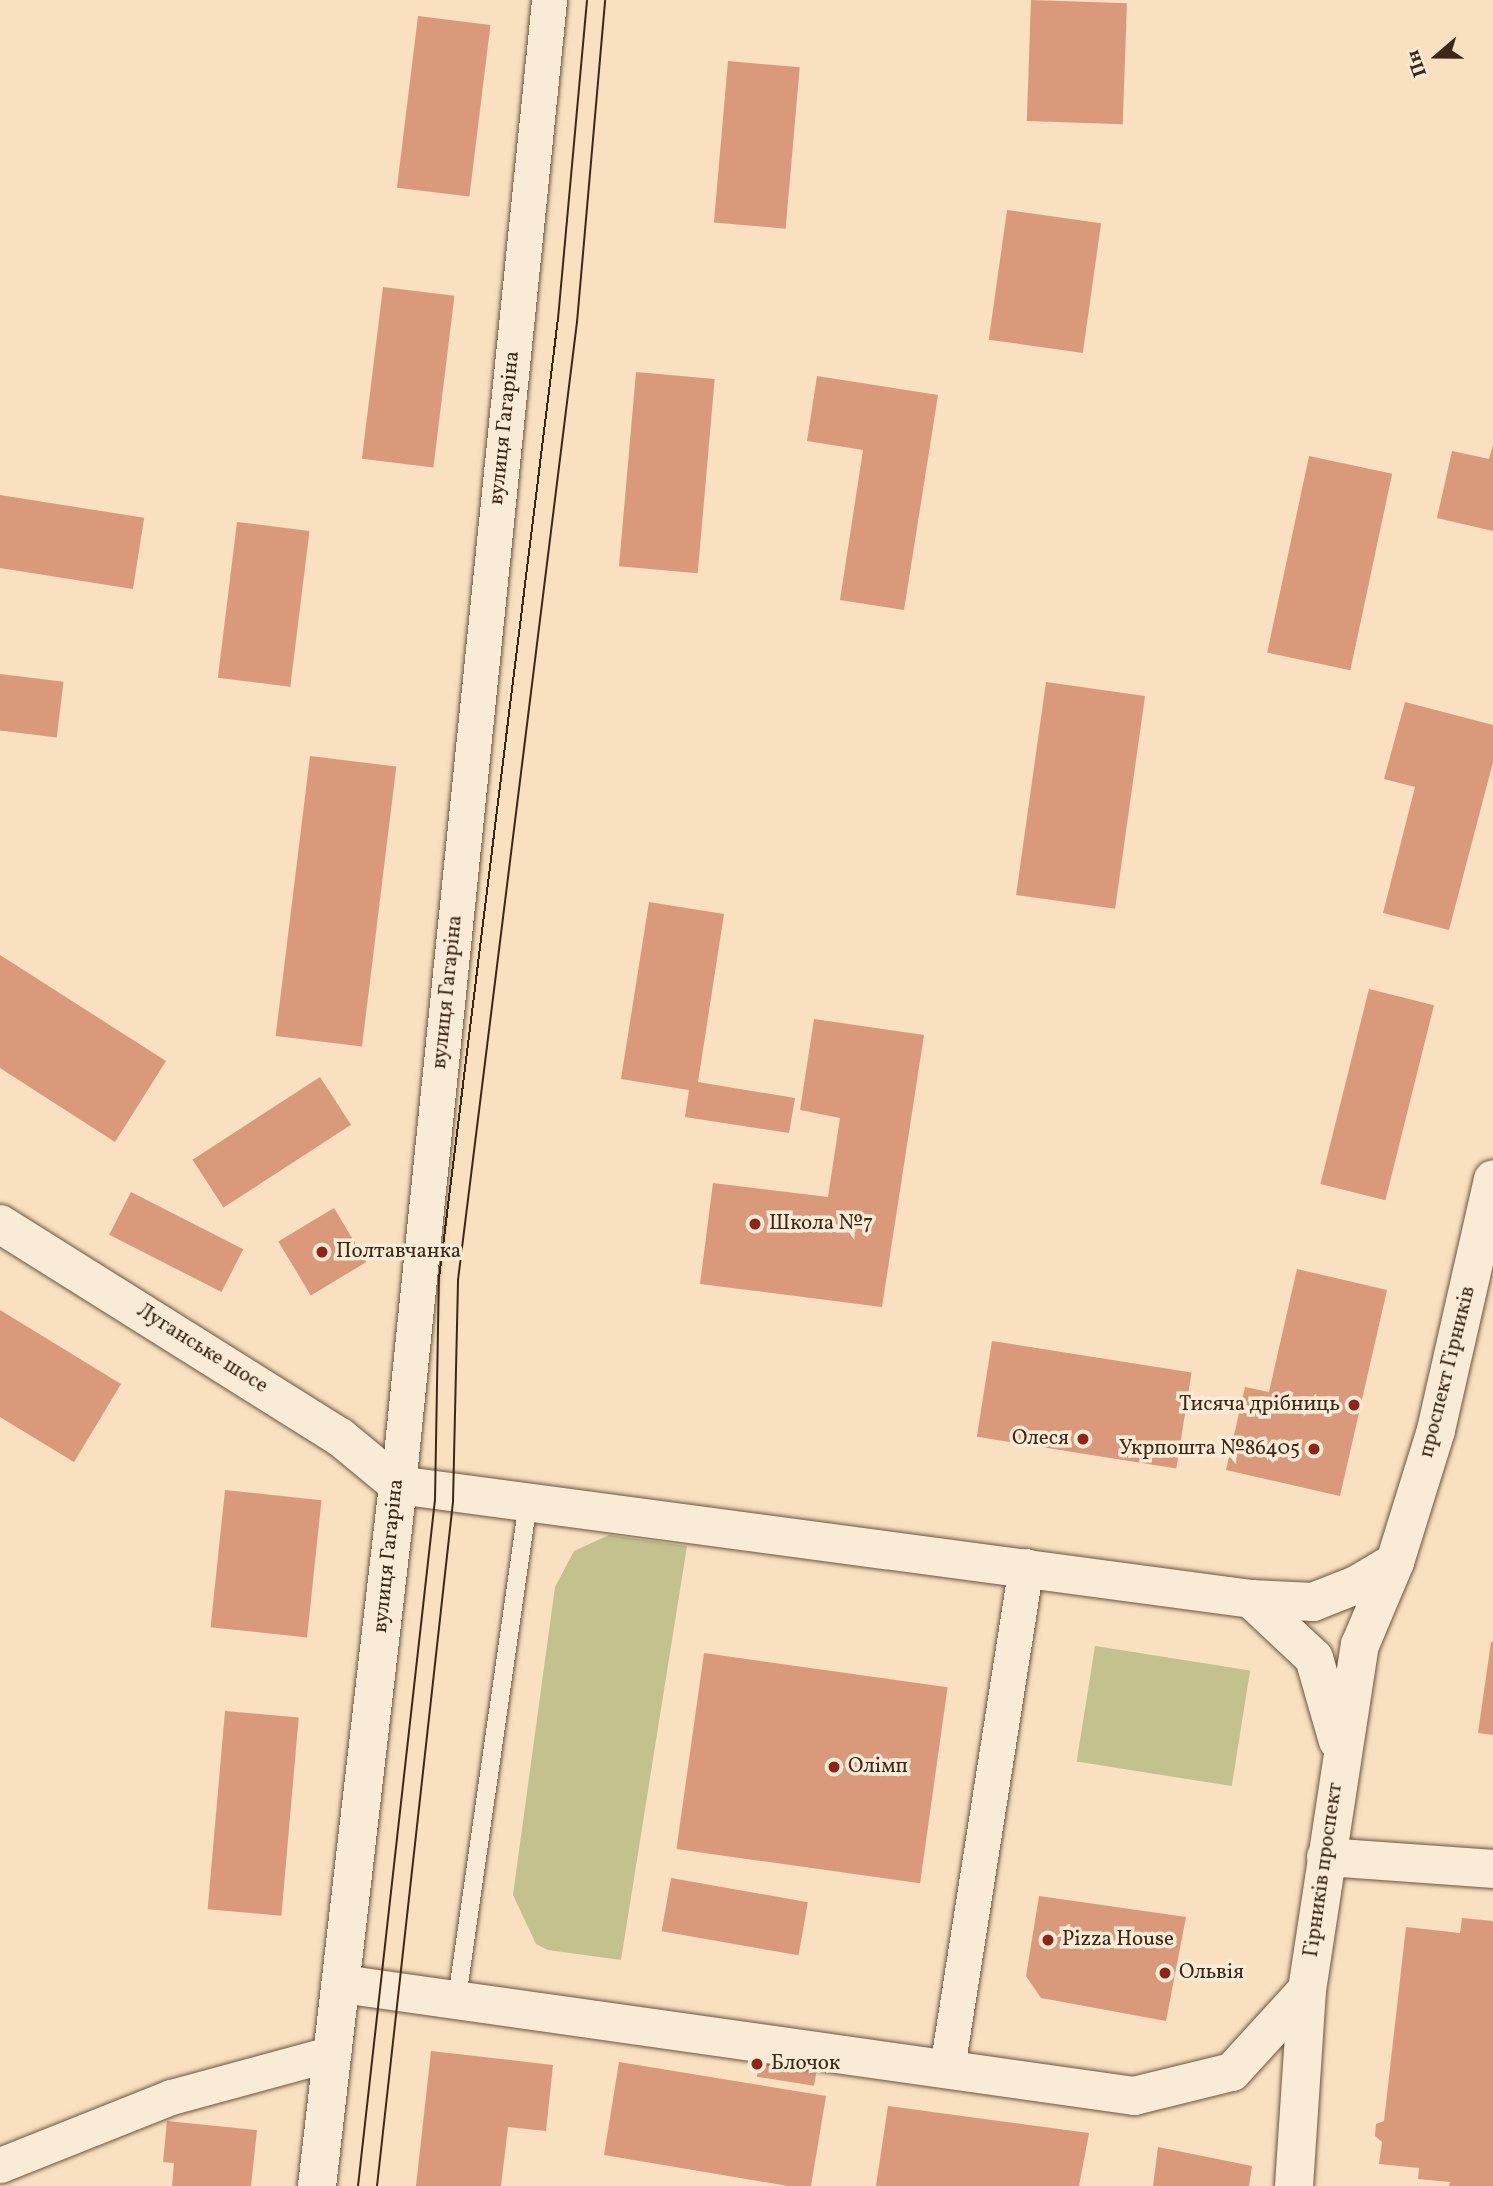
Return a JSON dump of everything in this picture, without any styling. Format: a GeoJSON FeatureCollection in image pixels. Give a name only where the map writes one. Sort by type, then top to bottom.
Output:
{"type":"FeatureCollection","features":[{"type":"Feature","properties":{"kind":"main road","name":"проспект Гірників"},"geometry":{"type":"LineString","coordinates":[[1395,1562],[1436,1430],[1493,1179]]}},
{"type":"Feature","properties":{"kind":"main road","name":"Луганське шосе"},"geometry":{"type":"LineString","coordinates":[[0,1224],[340,1437],[398,1485]]}},
{"type":"Feature","properties":{"kind":"main road"},"geometry":{"type":"LineString","coordinates":[[398,1485],[1026,1566],[1251,1599],[1313,1602],[1356,1586],[1395,1562]]}},
{"type":"Feature","properties":{"kind":"main road","name":"вулиця Гагаріна"},"geometry":{"type":"LineString","coordinates":[[333,2053],[398,1485]]}},
{"type":"Feature","properties":{"kind":"main road","name":"Гірників проспект"},"geometry":{"type":"LineString","coordinates":[[1294,2186],[1307,1990],[1341,1750],[1360,1645],[1395,1562]]}},
{"type":"Feature","properties":{"kind":"main road"},"geometry":{"type":"LineString","coordinates":[[1251,1599],[1314,1658],[1341,1750]]}},
{"type":"Feature","properties":{"kind":"main road"},"geometry":{"type":"LineString","coordinates":[[1326,1857],[1493,1869]]}},
{"type":"Feature","properties":{"kind":"main road"},"geometry":{"type":"LineString","coordinates":[[342,1984],[457,1998],[1134,2096],[1232,2073],[1307,1990]]}},
{"type":"Feature","properties":{"kind":"main road"},"geometry":{"type":"LineString","coordinates":[[317,2186],[333,2053]]}},
{"type":"Feature","properties":{"kind":"street","name":"вулиця Гагаріна"},"geometry":{"type":"LineString","coordinates":[[398,1485],[549,0]]}},
{"type":"Feature","properties":{"kind":"street"},"geometry":{"type":"LineString","coordinates":[[947,2068],[1026,1566]]}},
{"type":"Feature","properties":{"kind":"street"},"geometry":{"type":"LineString","coordinates":[[0,2165],[171,2098],[333,2053]]}},
{"type":"Feature","properties":{"kind":"lane"},"geometry":{"type":"LineString","coordinates":[[457,1998],[527,1502]]}},
{"type":"Feature","properties":{"kind":"shaded area"},"geometry":{"type":"Polygon","coordinates":[[[609,1535],[687,1546],[621,1960],[548,1950],[536,1944],[513,1895],[555,1587],[574,1551],[609,1535]]]}},
{"type":"Feature","properties":{"kind":"shaded area"},"geometry":{"type":"Polygon","coordinates":[[[1095,1646],[1250,1671],[1232,1786],[1077,1762],[1095,1646]]]}},
{"type":"Feature","properties":{"kind":"building"},"geometry":{"type":"Polygon","coordinates":[[[1031,0],[1127,3],[1123,124],[1027,121],[1031,0]]]}},
{"type":"Feature","properties":{"kind":"building"},"geometry":{"type":"Polygon","coordinates":[[[418,16],[490,25],[469,197],[397,188],[418,16]]]}},
{"type":"Feature","properties":{"kind":"building"},"geometry":{"type":"Polygon","coordinates":[[[728,61],[800,67],[786,229],[714,222],[728,61]]]}},
{"type":"Feature","properties":{"kind":"building"},"geometry":{"type":"Polygon","coordinates":[[[1007,210],[1101,223],[1083,353],[989,340],[1007,210]]]}},
{"type":"Feature","properties":{"kind":"building"},"geometry":{"type":"Polygon","coordinates":[[[383,287],[454,296],[433,467],[362,459],[383,287]]]}},
{"type":"Feature","properties":{"kind":"building"},"geometry":{"type":"Polygon","coordinates":[[[636,372],[715,379],[698,573],[619,566],[636,372]]]}},
{"type":"Feature","properties":{"kind":"building"},"geometry":{"type":"Polygon","coordinates":[[[817,376],[938,395],[904,610],[840,600],[863,450],[807,441],[817,376]]]}},
{"type":"Feature","properties":{"kind":"building"},"geometry":{"type":"Polygon","coordinates":[[[1493,445],[1493,531],[1437,518],[1452,451],[1489,459],[1493,445]]]}},
{"type":"Feature","properties":{"kind":"building"},"geometry":{"type":"Polygon","coordinates":[[[1309,456],[1392,474],[1350,670],[1267,653],[1309,456]]]}},
{"type":"Feature","properties":{"kind":"building"},"geometry":{"type":"Polygon","coordinates":[[[0,495],[144,518],[133,589],[0,568],[0,495]]]}},
{"type":"Feature","properties":{"kind":"building"},"geometry":{"type":"Polygon","coordinates":[[[237,522],[309,531],[290,687],[218,678],[237,522]]]}},
{"type":"Feature","properties":{"kind":"building"},"geometry":{"type":"Polygon","coordinates":[[[0,674],[64,682],[57,737],[0,730],[0,674]]]}},
{"type":"Feature","properties":{"kind":"building"},"geometry":{"type":"Polygon","coordinates":[[[1046,682],[1145,696],[1115,909],[1016,895],[1046,682]]]}},
{"type":"Feature","properties":{"kind":"building"},"geometry":{"type":"Polygon","coordinates":[[[1405,702],[1493,725],[1493,762],[1449,930],[1383,913],[1415,787],[1384,779],[1405,702]]]}},
{"type":"Feature","properties":{"kind":"building"},"geometry":{"type":"Polygon","coordinates":[[[310,756],[396,767],[362,1047],[276,1036],[310,756]]]}},
{"type":"Feature","properties":{"kind":"building"},"geometry":{"type":"Polygon","coordinates":[[[649,902],[724,914],[698,1082],[795,1098],[789,1133],[685,1117],[689,1090],[621,1079],[649,902]]]}},
{"type":"Feature","properties":{"kind":"building"},"geometry":{"type":"Polygon","coordinates":[[[0,955],[166,1061],[115,1142],[0,1068],[0,955]]]}},
{"type":"Feature","properties":{"kind":"building"},"geometry":{"type":"Polygon","coordinates":[[[1369,989],[1434,1005],[1385,1200],[1320,1184],[1369,989]]]}},
{"type":"Feature","properties":{"kind":"building"},"geometry":{"type":"Polygon","coordinates":[[[814,1019],[924,1035],[882,1307],[700,1284],[713,1183],[828,1197],[840,1118],[800,1110],[814,1019]]]}},
{"type":"Feature","properties":{"kind":"building"},"geometry":{"type":"Polygon","coordinates":[[[320,1077],[351,1125],[224,1208],[193,1160],[320,1077]]]}},
{"type":"Feature","properties":{"kind":"building"},"geometry":{"type":"Polygon","coordinates":[[[131,1192],[243,1249],[221,1292],[109,1235],[131,1192]]]}},
{"type":"Feature","properties":{"kind":"building","name":"Полтавчанка"},"geometry":{"type":"Polygon","coordinates":[[[334,1208],[366,1262],[311,1295],[278,1241],[334,1208]]]}},
{"type":"Feature","properties":{"kind":"building"},"geometry":{"type":"Polygon","coordinates":[[[1297,1269],[1387,1290],[1340,1496],[1226,1470],[1245,1387],[1269,1392],[1297,1269]]]}},
{"type":"Feature","properties":{"kind":"building"},"geometry":{"type":"Polygon","coordinates":[[[0,1310],[121,1384],[74,1462],[0,1417],[0,1310]]]}},
{"type":"Feature","properties":{"kind":"building"},"geometry":{"type":"Polygon","coordinates":[[[992,1341],[1192,1373],[1176,1468],[977,1437],[992,1341]]]}},
{"type":"Feature","properties":{"kind":"building"},"geometry":{"type":"Polygon","coordinates":[[[225,1490],[321,1500],[307,1637],[211,1627],[225,1490]]]}},
{"type":"Feature","properties":{"kind":"building"},"geometry":{"type":"Polygon","coordinates":[[[1493,1642],[1493,1735],[1478,1733],[1493,1642]]]}},
{"type":"Feature","properties":{"kind":"building"},"geometry":{"type":"Polygon","coordinates":[[[704,1653],[948,1687],[920,1883],[676,1849],[704,1653]]]}},
{"type":"Feature","properties":{"kind":"building"},"geometry":{"type":"Polygon","coordinates":[[[225,1711],[299,1717],[281,1916],[208,1909],[225,1711]]]}},
{"type":"Feature","properties":{"kind":"building"},"geometry":{"type":"Polygon","coordinates":[[[671,1878],[808,1902],[799,1955],[662,1931],[671,1878]]]}},
{"type":"Feature","properties":{"kind":"building"},"geometry":{"type":"Polygon","coordinates":[[[1039,1896],[1186,1917],[1166,2021],[1041,1998],[1026,1976],[1039,1896]]]}},
{"type":"Feature","properties":{"kind":"building"},"geometry":{"type":"Polygon","coordinates":[[[1462,1918],[1493,1921],[1493,2186],[1449,2186],[1450,2182],[1418,2179],[1419,2168],[1379,2164],[1382,2142],[1375,2136],[1376,2124],[1384,2121],[1406,1927],[1460,1933],[1462,1918]]]}},
{"type":"Feature","properties":{"kind":"building"},"geometry":{"type":"Polygon","coordinates":[[[431,2051],[553,2065],[546,2131],[508,2127],[501,2186],[416,2186],[431,2051]]]}},
{"type":"Feature","properties":{"kind":"building"},"geometry":{"type":"Polygon","coordinates":[[[760,2057],[817,2066],[814,2086],[757,2077],[760,2057]]]}},
{"type":"Feature","properties":{"kind":"building"},"geometry":{"type":"Polygon","coordinates":[[[619,2062],[826,2096],[811,2186],[788,2186],[604,2155],[619,2062]]]}},
{"type":"Feature","properties":{"kind":"building"},"geometry":{"type":"Polygon","coordinates":[[[888,2106],[1089,2133],[1079,2186],[876,2186],[888,2106]]]}},
{"type":"Feature","properties":{"kind":"building"},"geometry":{"type":"Polygon","coordinates":[[[167,2121],[257,2130],[251,2186],[172,2186],[174,2163],[163,2162],[167,2121]]]}},
{"type":"Feature","properties":{"kind":"building"},"geometry":{"type":"Polygon","coordinates":[[[1158,2147],[1252,2166],[1249,2186],[1153,2186],[1158,2147]]]}},
{"type":"Feature","properties":{"kind":"tram line"},"geometry":{"type":"LineString","coordinates":[[358,2186],[435,1500],[439,1278],[558,319],[587,0]]}},
{"type":"Feature","properties":{"kind":"tram line"},"geometry":{"type":"LineString","coordinates":[[377,2186],[453,1502],[458,1280],[577,322],[605,0]]}},
{"type":"Feature","properties":{"kind":"place","name":"Школа №7"},"geometry":{"type":"Point","coordinates":[755,1224]}},
{"type":"Feature","properties":{"kind":"place","name":"Полтавчанка"},"geometry":{"type":"Point","coordinates":[322,1252]}},
{"type":"Feature","properties":{"kind":"place","name":"Тисяча дрібниць"},"geometry":{"type":"Point","coordinates":[1354,1405]}},
{"type":"Feature","properties":{"kind":"place","name":"Олеся"},"geometry":{"type":"Point","coordinates":[1083,1439]}},
{"type":"Feature","properties":{"kind":"place","name":"Укрпошта №86405"},"geometry":{"type":"Point","coordinates":[1314,1449]}},
{"type":"Feature","properties":{"kind":"place","name":"Олімп"},"geometry":{"type":"Point","coordinates":[834,1767]}},
{"type":"Feature","properties":{"kind":"place","name":"Pizza House"},"geometry":{"type":"Point","coordinates":[1048,1940]}},
{"type":"Feature","properties":{"kind":"place","name":"Ольвія"},"geometry":{"type":"Point","coordinates":[1165,1973]}},
{"type":"Feature","properties":{"kind":"place","name":"Блочок"},"geometry":{"type":"Point","coordinates":[757,2064]}}]}
